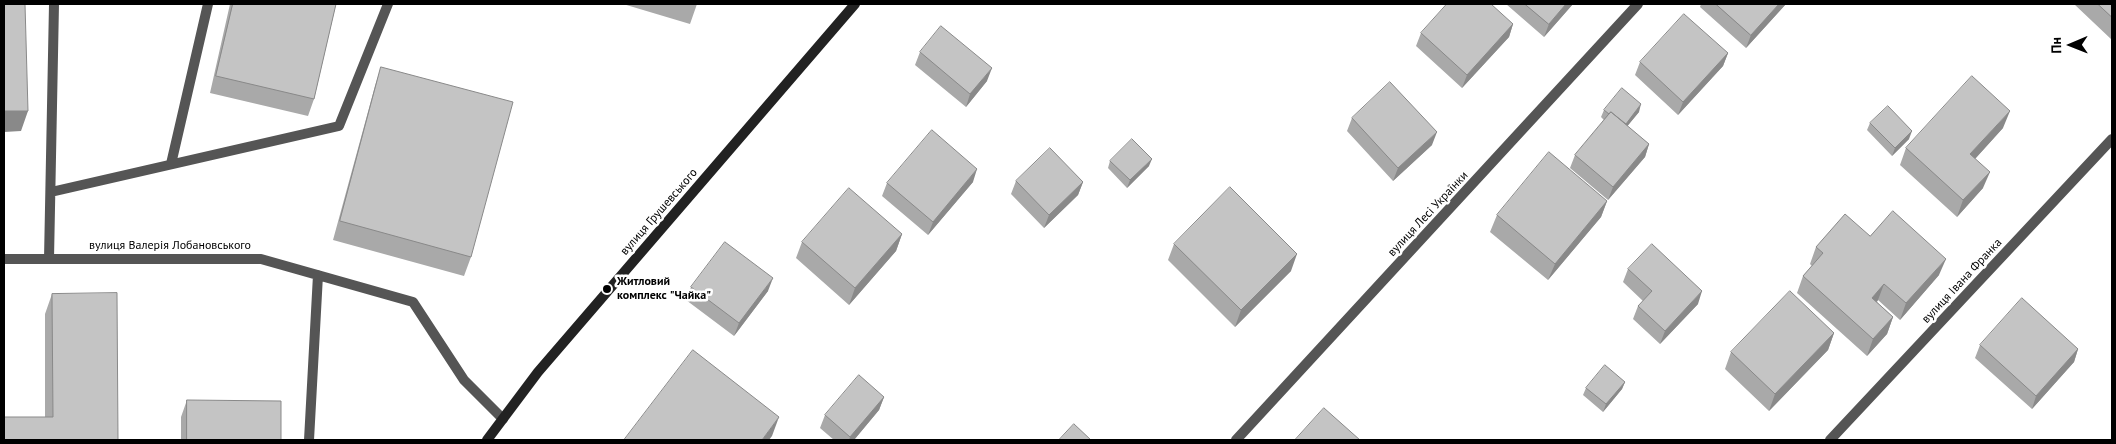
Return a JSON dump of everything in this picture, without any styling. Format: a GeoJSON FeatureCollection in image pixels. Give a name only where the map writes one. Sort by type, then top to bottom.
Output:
{"type":"FeatureCollection","features":[{"type":"Feature","properties":{"kind":"street"},"geometry":{"type":"LineString","coordinates":[[49,259],[54,4]]}},
{"type":"Feature","properties":{"kind":"street"},"geometry":{"type":"LineString","coordinates":[[171,164],[208,4]]}},
{"type":"Feature","properties":{"kind":"street"},"geometry":{"type":"LineString","coordinates":[[51,192],[339,126],[388,4]]}},
{"type":"Feature","properties":{"kind":"street","name":"вулиця Грушевського"},"geometry":{"type":"LineString","coordinates":[[488,440],[538,372],[856,4]]}},
{"type":"Feature","properties":{"kind":"street","name":"вулиця Лесі Українки"},"geometry":{"type":"LineString","coordinates":[[1236,440],[1638,4]]}},
{"type":"Feature","properties":{"kind":"street","name":"вулиця Івана Франка"},"geometry":{"type":"LineString","coordinates":[[1830,440],[2112,139]]}},
{"type":"Feature","properties":{"kind":"street","name":"вулиця Валерія Лобановського"},"geometry":{"type":"LineString","coordinates":[[4,259],[261,258],[413,302],[464,380],[503,419]]}},
{"type":"Feature","properties":{"kind":"street"},"geometry":{"type":"LineString","coordinates":[[308,440],[318,275]]}},
{"type":"Feature","properties":{"kind":"building"},"geometry":{"type":"Polygon","coordinates":[[[4,4],[25,4],[28,111],[4,111],[4,4]]]}},
{"type":"Feature","properties":{"kind":"building"},"geometry":{"type":"Polygon","coordinates":[[[233,4],[336,4],[314,99],[216,76],[233,4]]]}},
{"type":"Feature","properties":{"kind":"building"},"geometry":{"type":"Polygon","coordinates":[[[1447,4],[1491,4],[1513,24],[1467,75],[1421,33],[1447,4]]]}},
{"type":"Feature","properties":{"kind":"building"},"geometry":{"type":"Polygon","coordinates":[[[1525,4],[1566,4],[1549,24],[1525,4]]]}},
{"type":"Feature","properties":{"kind":"building"},"geometry":{"type":"Polygon","coordinates":[[[1716,4],[1779,4],[1751,35],[1716,4]]]}},
{"type":"Feature","properties":{"kind":"building"},"geometry":{"type":"Polygon","coordinates":[[[2098,4],[2112,4],[2112,17],[2098,4]]]}},
{"type":"Feature","properties":{"kind":"building"},"geometry":{"type":"Polygon","coordinates":[[[1684,14],[1728,53],[1683,102],[1640,62],[1684,14]]]}},
{"type":"Feature","properties":{"kind":"building"},"geometry":{"type":"Polygon","coordinates":[[[941,26],[992,68],[970,94],[920,52],[941,26]]]}},
{"type":"Feature","properties":{"kind":"building"},"geometry":{"type":"Polygon","coordinates":[[[381,67],[513,102],[471,257],[340,221],[381,67]]]}},
{"type":"Feature","properties":{"kind":"building"},"geometry":{"type":"Polygon","coordinates":[[[1972,76],[2010,111],[1970,154],[1990,172],[1963,200],[1906,148],[1972,76]]]}},
{"type":"Feature","properties":{"kind":"building"},"geometry":{"type":"Polygon","coordinates":[[[1390,82],[1437,132],[1398,168],[1352,118],[1390,82]]]}},
{"type":"Feature","properties":{"kind":"building"},"geometry":{"type":"Polygon","coordinates":[[[1622,88],[1641,104],[1626,124],[1611,112],[1609,114],[1604,110],[1622,88]]]}},
{"type":"Feature","properties":{"kind":"building"},"geometry":{"type":"Polygon","coordinates":[[[1888,106],[1912,131],[1895,148],[1870,123],[1888,106]]]}},
{"type":"Feature","properties":{"kind":"building"},"geometry":{"type":"Polygon","coordinates":[[[1611,112],[1649,144],[1613,187],[1575,155],[1611,112]]]}},
{"type":"Feature","properties":{"kind":"building"},"geometry":{"type":"Polygon","coordinates":[[[932,130],[977,169],[933,222],[887,183],[932,130]]]}},
{"type":"Feature","properties":{"kind":"building"},"geometry":{"type":"Polygon","coordinates":[[[1132,139],[1152,159],[1130,180],[1110,161],[1132,139]]]}},
{"type":"Feature","properties":{"kind":"building"},"geometry":{"type":"Polygon","coordinates":[[[1050,148],[1083,182],[1049,215],[1016,181],[1050,148]]]}},
{"type":"Feature","properties":{"kind":"building"},"geometry":{"type":"Polygon","coordinates":[[[1549,152],[1607,201],[1555,264],[1497,215],[1549,152]]]}},
{"type":"Feature","properties":{"kind":"building"},"geometry":{"type":"Polygon","coordinates":[[[1230,187],[1297,254],[1241,310],[1174,244],[1230,187]]]}},
{"type":"Feature","properties":{"kind":"building"},"geometry":{"type":"Polygon","coordinates":[[[849,188],[902,234],[855,288],[802,242],[849,188]]]}},
{"type":"Feature","properties":{"kind":"building"},"geometry":{"type":"Polygon","coordinates":[[[1893,211],[1946,259],[1906,303],[1884,284],[1872,298],[1893,317],[1873,339],[1803,276],[1823,253],[1816,247],[1845,214],[1870,236],[1893,211]]]}},
{"type":"Feature","properties":{"kind":"building"},"geometry":{"type":"Polygon","coordinates":[[[725,242],[773,278],[739,323],[691,287],[725,242]]]}},
{"type":"Feature","properties":{"kind":"building"},"geometry":{"type":"Polygon","coordinates":[[[1652,244],[1702,291],[1665,331],[1638,306],[1652,291],[1628,269],[1652,244]]]}},
{"type":"Feature","properties":{"kind":"building"},"geometry":{"type":"Polygon","coordinates":[[[1790,291],[1834,333],[1775,394],[1731,352],[1790,291]]]}},
{"type":"Feature","properties":{"kind":"building"},"geometry":{"type":"Polygon","coordinates":[[[117,293],[118,440],[4,440],[4,417],[53,417],[52,294],[117,293]]]}},
{"type":"Feature","properties":{"kind":"building"},"geometry":{"type":"Polygon","coordinates":[[[2022,298],[2078,349],[2036,396],[1980,345],[2022,298]]]}},
{"type":"Feature","properties":{"kind":"building"},"geometry":{"type":"Polygon","coordinates":[[[693,350],[779,417],[762,440],[624,440],[693,350]]]}},
{"type":"Feature","properties":{"kind":"building"},"geometry":{"type":"Polygon","coordinates":[[[1605,365],[1625,382],[1606,404],[1586,388],[1605,365]]]}},
{"type":"Feature","properties":{"kind":"building"},"geometry":{"type":"Polygon","coordinates":[[[859,375],[884,397],[850,437],[825,415],[859,375]]]}},
{"type":"Feature","properties":{"kind":"building"},"geometry":{"type":"Polygon","coordinates":[[[187,400],[281,401],[281,440],[187,440],[187,400]]]}},
{"type":"Feature","properties":{"kind":"building"},"geometry":{"type":"Polygon","coordinates":[[[1324,408],[1360,440],[1295,440],[1324,408]]]}},
{"type":"Feature","properties":{"kind":"building"},"geometry":{"type":"Polygon","coordinates":[[[1074,424],[1091,440],[1059,440],[1074,424]]]}},
{"type":"Feature","properties":{"kind":"place","name":"Житловий комплекс \"Чайка\""},"geometry":{"type":"Point","coordinates":[607,289]}}]}
